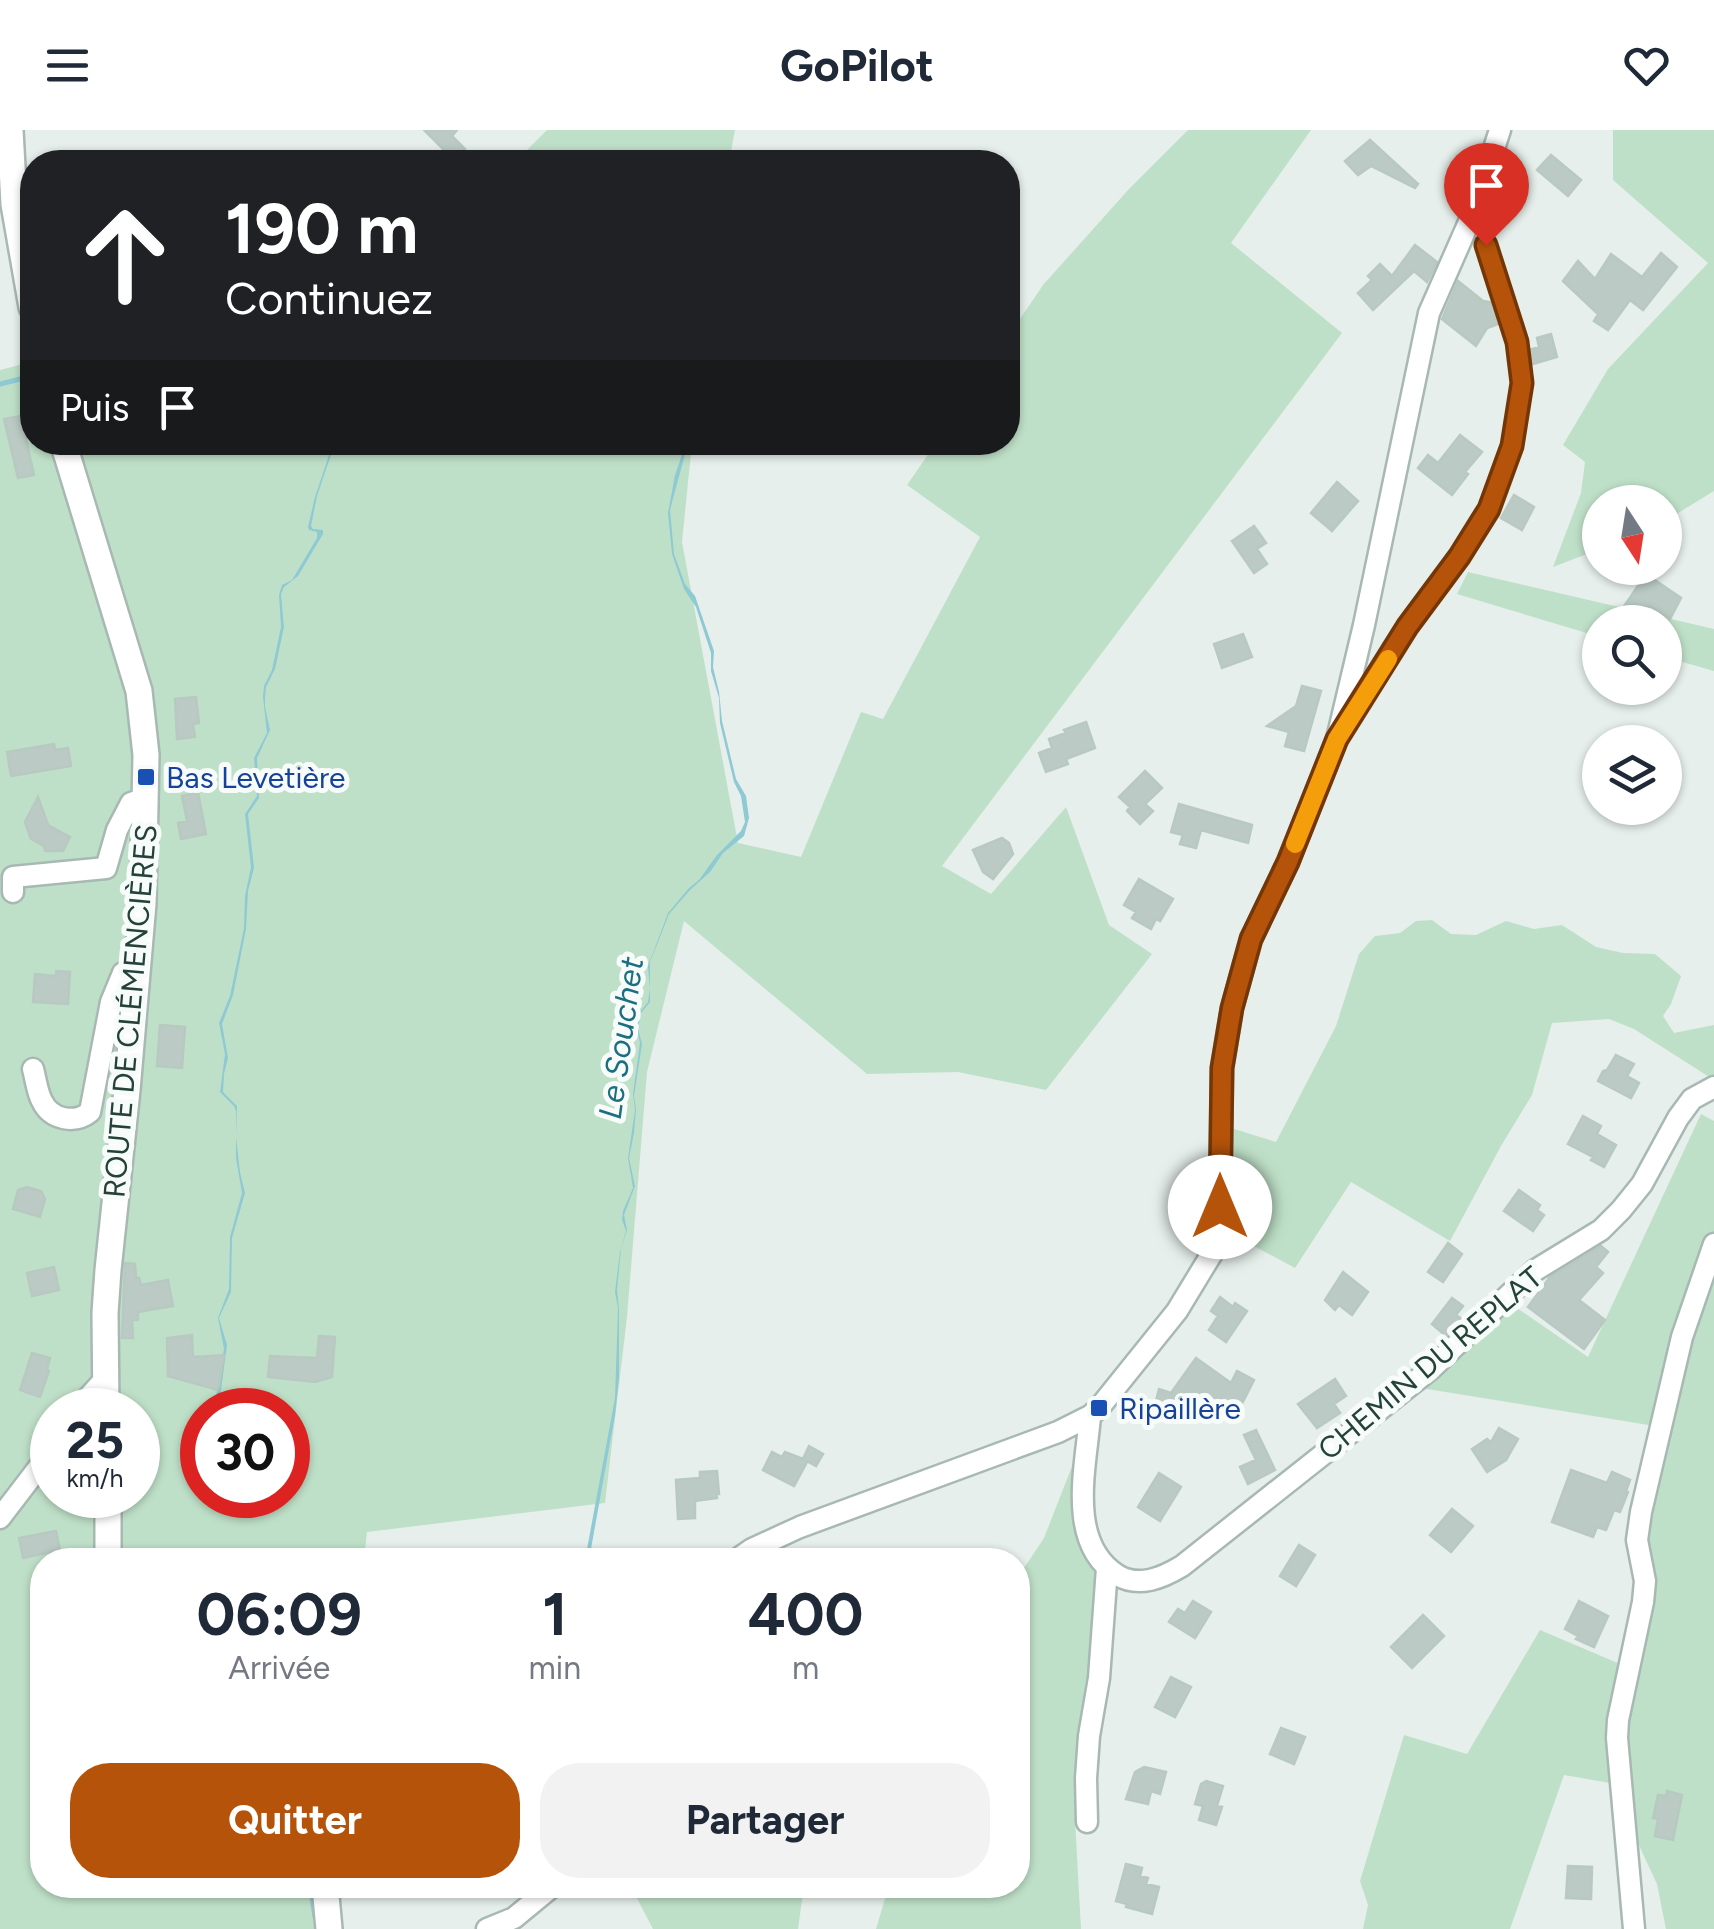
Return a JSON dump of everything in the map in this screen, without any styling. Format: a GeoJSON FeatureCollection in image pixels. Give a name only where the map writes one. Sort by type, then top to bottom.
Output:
{"type":"FeatureCollection","features":[{"type":"Feature","properties":{"kind":"street"},"geometry":{"type":"LineString","coordinates":[[10,130],[20,238]]}},
{"type":"Feature","properties":{"kind":"street"},"geometry":{"type":"LineString","coordinates":[[754,1548],[1058,1432],[1090,1416],[1177,1310],[1211,1255],[1220,1226],[1222,1068],[1232,1008],[1251,939],[1288,862],[1337,739],[1430,313],[1474,213],[1500,130]]}},
{"type":"Feature","properties":{"kind":"street","name":"ROUTE DE CLÉMENCIÈRES"},"geometry":{"type":"LineString","coordinates":[[67,455],[139,691],[146,750],[146,865],[128,1090],[108,1270],[106,1380],[102,1388]]}},
{"type":"Feature","properties":{"kind":"street"},"geometry":{"type":"LineString","coordinates":[[13,892],[13,877],[106,868],[117,830],[131,803],[146,798]]}},
{"type":"Feature","properties":{"kind":"street"},"geometry":{"type":"LineString","coordinates":[[34,1070],[45,1108],[64,1119],[80,1120],[90,1112],[111,1002],[123,973],[138,964]]}},
{"type":"Feature","properties":{"kind":"street","name":"CHEMIN DU REPLAT"},"geometry":{"type":"LineString","coordinates":[[1107,1568],[1137,1582],[1161,1578],[1182,1566],[1398,1396],[1534,1271],[1601,1230],[1642,1184],[1692,1099],[1714,1088]]}},
{"type":"Feature","properties":{"kind":"street"},"geometry":{"type":"LineString","coordinates":[[1634,1929],[1617,1738],[1643,1602],[1645,1581],[1637,1540],[1682,1336],[1714,1244]]}},
{"type":"Feature","properties":{"kind":"street"},"geometry":{"type":"LineString","coordinates":[[1088,1822],[1089,1736],[1099,1678],[1107,1568],[1088,1541],[1084,1526],[1090,1416]]}},
{"type":"Feature","properties":{"kind":"street"},"geometry":{"type":"LineString","coordinates":[[0,1518],[30,1479]]}},
{"type":"Feature","properties":{"kind":"street"},"geometry":{"type":"LineString","coordinates":[[108,1518],[108,1548]]}},
{"type":"Feature","properties":{"kind":"street"},"geometry":{"type":"LineString","coordinates":[[326,1898],[329,1929]]}},
{"type":"Feature","properties":{"kind":"street"},"geometry":{"type":"LineString","coordinates":[[487,1929],[514,1918],[538,1898]]}},
{"type":"Feature","properties":{"kind":"lane"},"geometry":{"type":"LineString","coordinates":[[1337,739],[1407,627],[1489,509],[1512,446],[1522,383],[1517,342],[1474,213]]}},
{"type":"Feature","properties":{"kind":"green space"},"geometry":{"type":"Polygon","coordinates":[[[547,130],[735,130],[731,150],[527,150],[547,130]]]}},
{"type":"Feature","properties":{"kind":"green space"},"geometry":{"type":"Polygon","coordinates":[[[1188,130],[1311,130],[1231,243],[1342,333],[942,866],[991,894],[1066,807],[1109,925],[1152,954],[1046,1090],[958,1072],[867,1074],[684,921],[647,1072],[627,1317],[605,1503],[367,1532],[365,1548],[30,1548],[30,1898],[336,1898],[337,1929],[0,1929],[0,370],[20,365],[20,455],[691,455],[682,542],[738,843],[801,857],[861,712],[883,719],[980,537],[907,485],[928,455],[1020,455],[1020,319],[1043,285],[1188,130]]]}},
{"type":"Feature","properties":{"kind":"green space"},"geometry":{"type":"Polygon","coordinates":[[[1613,130],[1714,130],[1714,491],[1682,511],[1682,485],[1582,485],[1585,462],[1563,445],[1608,369],[1708,263],[1613,180],[1613,130]]]}},
{"type":"Feature","properties":{"kind":"green space"},"geometry":{"type":"Polygon","coordinates":[[[1582,485],[1582,556],[1553,567],[1582,485]]]}},
{"type":"Feature","properties":{"kind":"green space"},"geometry":{"type":"Polygon","coordinates":[[[1468,572],[1610,605],[1582,605],[1582,632],[1457,594],[1468,572]]]}},
{"type":"Feature","properties":{"kind":"green space"},"geometry":{"type":"Polygon","coordinates":[[[1682,622],[1714,629],[1714,671],[1682,662],[1682,622]]]}},
{"type":"Feature","properties":{"kind":"green space"},"geometry":{"type":"Polygon","coordinates":[[[1432,920],[1451,934],[1476,935],[1506,921],[1534,929],[1562,925],[1596,947],[1655,954],[1681,976],[1663,1016],[1674,1033],[1714,1025],[1714,1080],[1634,1029],[1609,1019],[1552,1023],[1532,1095],[1450,1241],[1351,1182],[1295,1268],[1213,1224],[1212,1122],[1276,1142],[1336,1026],[1359,954],[1375,936],[1400,933],[1416,921],[1432,920]]]}},
{"type":"Feature","properties":{"kind":"green space"},"geometry":{"type":"Polygon","coordinates":[[[1701,1114],[1714,1121],[1714,1929],[1666,1929],[1657,1884],[1610,1783],[1564,1775],[1510,1929],[1363,1929],[1368,1905],[1360,1881],[1404,1735],[1467,1754],[1540,1630],[1620,1664],[1667,1428],[1421,1388],[1507,1301],[1588,1357],[1701,1114]]]}},
{"type":"Feature","properties":{"kind":"green space"},"geometry":{"type":"Polygon","coordinates":[[[1087,1428],[1095,1595],[1075,1820],[1081,1929],[876,1929],[885,1898],[1030,1898],[1030,1559],[1044,1538],[1087,1428]]]}},
{"type":"Feature","properties":{"kind":"green space"},"geometry":{"type":"Polygon","coordinates":[[[637,1898],[802,1898],[798,1929],[653,1929],[637,1898]]]}},
{"type":"Feature","properties":{"kind":"water"},"geometry":{"type":"Polygon","coordinates":[[[331,455],[311,526],[323,530],[323,534],[298,576],[281,594],[284,627],[275,669],[266,687],[270,730],[257,758],[259,798],[248,814],[254,868],[233,995],[222,1024],[228,1058],[223,1092],[237,1106],[236,1137],[236,1111],[220,1092],[225,1054],[219,1023],[230,996],[244,928],[251,867],[245,814],[257,796],[254,758],[267,733],[263,697],[281,627],[279,595],[282,585],[292,580],[317,538],[317,532],[308,527],[331,455]]]}},
{"type":"Feature","properties":{"kind":"water"},"geometry":{"type":"Polygon","coordinates":[[[685,455],[670,510],[674,554],[685,584],[695,596],[714,651],[722,721],[736,779],[746,796],[749,818],[744,836],[723,853],[669,914],[650,962],[650,989],[648,966],[668,913],[745,822],[720,723],[711,653],[672,554],[668,513],[675,475],[685,455]]]}},
{"type":"Feature","properties":{"kind":"water"},"geometry":{"type":"Polygon","coordinates":[[[650,989],[650,1002],[641,1013],[638,1028],[642,1044],[634,1096],[636,1109],[634,1133],[629,1158],[635,1186],[624,1215],[627,1230],[617,1290],[619,1378],[615,1415],[591,1548],[587,1548],[615,1398],[615,1292],[620,1252],[626,1231],[623,1211],[633,1188],[628,1158],[635,1110],[633,1094],[640,1043],[637,1029],[640,1012],[648,1002],[650,989]]]}},
{"type":"Feature","properties":{"kind":"water"},"geometry":{"type":"Polygon","coordinates":[[[236,1137],[245,1193],[232,1238],[231,1292],[219,1318],[227,1345],[221,1388],[218,1388],[224,1349],[218,1318],[229,1289],[230,1237],[242,1193],[236,1137]]]}},
{"type":"Feature","properties":{"kind":"building"},"geometry":{"type":"Polygon","coordinates":[[[424,130],[457,130],[452,136],[465,149],[444,150],[424,130]]]}},
{"type":"Feature","properties":{"kind":"building"},"geometry":{"type":"Polygon","coordinates":[[[1370,140],[1418,184],[1415,188],[1371,166],[1358,175],[1345,161],[1370,140]]]}},
{"type":"Feature","properties":{"kind":"building"},"geometry":{"type":"Polygon","coordinates":[[[1551,155],[1581,180],[1568,196],[1537,170],[1551,155]]]}},
{"type":"Feature","properties":{"kind":"building"},"geometry":{"type":"Polygon","coordinates":[[[1415,245],[1437,262],[1427,282],[1414,271],[1373,310],[1358,293],[1372,280],[1368,276],[1380,264],[1392,276],[1415,245]]]}},
{"type":"Feature","properties":{"kind":"building"},"geometry":{"type":"Polygon","coordinates":[[[1661,253],[1677,267],[1643,310],[1630,300],[1608,330],[1594,321],[1598,314],[1563,281],[1578,261],[1595,279],[1611,254],[1642,277],[1661,253]]]}},
{"type":"Feature","properties":{"kind":"building"},"geometry":{"type":"Polygon","coordinates":[[[1458,281],[1483,301],[1495,303],[1501,323],[1487,328],[1476,346],[1442,319],[1458,281]]]}},
{"type":"Feature","properties":{"kind":"building"},"geometry":{"type":"Polygon","coordinates":[[[1551,334],[1557,357],[1533,364],[1529,350],[1539,347],[1537,338],[1551,334]]]}},
{"type":"Feature","properties":{"kind":"building"},"geometry":{"type":"Polygon","coordinates":[[[20,416],[20,455],[30,455],[34,475],[18,478],[4,419],[20,416]]]}},
{"type":"Feature","properties":{"kind":"building"},"geometry":{"type":"Polygon","coordinates":[[[1460,435],[1482,452],[1452,495],[1418,468],[1428,455],[1438,463],[1460,435]]]}},
{"type":"Feature","properties":{"kind":"building"},"geometry":{"type":"Polygon","coordinates":[[[1337,482],[1358,501],[1332,531],[1311,513],[1337,482]]]}},
{"type":"Feature","properties":{"kind":"building"},"geometry":{"type":"Polygon","coordinates":[[[1514,495],[1534,507],[1522,530],[1501,518],[1514,495]]]}},
{"type":"Feature","properties":{"kind":"building"},"geometry":{"type":"Polygon","coordinates":[[[1254,526],[1266,543],[1257,549],[1267,564],[1254,573],[1232,541],[1254,526]]]}},
{"type":"Feature","properties":{"kind":"building"},"geometry":{"type":"Polygon","coordinates":[[[1639,585],[1662,585],[1681,598],[1677,605],[1625,605],[1639,585]]]}},
{"type":"Feature","properties":{"kind":"building"},"geometry":{"type":"Polygon","coordinates":[[[1243,634],[1252,657],[1222,668],[1214,644],[1243,634]]]}},
{"type":"Feature","properties":{"kind":"building"},"geometry":{"type":"Polygon","coordinates":[[[1302,686],[1321,691],[1304,751],[1285,746],[1289,732],[1267,726],[1296,706],[1302,686]]]}},
{"type":"Feature","properties":{"kind":"building"},"geometry":{"type":"Polygon","coordinates":[[[196,697],[199,723],[193,724],[195,737],[177,739],[175,699],[196,697]]]}},
{"type":"Feature","properties":{"kind":"building"},"geometry":{"type":"Polygon","coordinates":[[[1086,722],[1095,748],[1046,772],[1039,753],[1052,748],[1049,739],[1086,722]]]}},
{"type":"Feature","properties":{"kind":"building"},"geometry":{"type":"Polygon","coordinates":[[[54,744],[55,750],[68,748],[71,766],[11,776],[7,752],[54,744]]]}},
{"type":"Feature","properties":{"kind":"building"},"geometry":{"type":"Polygon","coordinates":[[[1145,771],[1162,788],[1145,804],[1153,811],[1140,824],[1119,797],[1145,771]]]}},
{"type":"Feature","properties":{"kind":"building"},"geometry":{"type":"Polygon","coordinates":[[[198,792],[206,834],[181,839],[178,823],[187,821],[182,796],[198,792]]]}},
{"type":"Feature","properties":{"kind":"building"},"geometry":{"type":"Polygon","coordinates":[[[38,797],[48,825],[70,837],[63,851],[45,851],[44,846],[31,839],[25,822],[38,797]]]}},
{"type":"Feature","properties":{"kind":"building"},"geometry":{"type":"Polygon","coordinates":[[[1179,804],[1252,825],[1248,843],[1201,830],[1196,848],[1180,844],[1183,835],[1171,832],[1179,804]]]}},
{"type":"Feature","properties":{"kind":"building"},"geometry":{"type":"Polygon","coordinates":[[[1002,838],[1013,854],[993,879],[983,872],[973,850],[1002,838]]]}},
{"type":"Feature","properties":{"kind":"building"},"geometry":{"type":"Polygon","coordinates":[[[1139,879],[1173,899],[1151,929],[1132,918],[1136,912],[1124,905],[1139,879]]]}},
{"type":"Feature","properties":{"kind":"building"},"geometry":{"type":"Polygon","coordinates":[[[56,971],[70,972],[68,1004],[33,1002],[35,974],[56,976],[56,971]]]}},
{"type":"Feature","properties":{"kind":"building"},"geometry":{"type":"Polygon","coordinates":[[[160,1025],[185,1027],[182,1068],[157,1066],[160,1025]]]}},
{"type":"Feature","properties":{"kind":"building"},"geometry":{"type":"Polygon","coordinates":[[[1616,1055],[1634,1064],[1627,1076],[1639,1083],[1631,1098],[1598,1081],[1616,1055]]]}},
{"type":"Feature","properties":{"kind":"building"},"geometry":{"type":"Polygon","coordinates":[[[1583,1116],[1601,1126],[1597,1134],[1616,1145],[1604,1167],[1568,1144],[1583,1116]]]}},
{"type":"Feature","properties":{"kind":"building"},"geometry":{"type":"Polygon","coordinates":[[[27,1187],[41,1191],[45,1199],[40,1217],[13,1209],[18,1190],[27,1187]]]}},
{"type":"Feature","properties":{"kind":"building"},"geometry":{"type":"Polygon","coordinates":[[[1519,1190],[1540,1205],[1537,1210],[1544,1215],[1533,1231],[1504,1211],[1519,1190]]]}},
{"type":"Feature","properties":{"kind":"building"},"geometry":{"type":"Polygon","coordinates":[[[1448,1243],[1462,1254],[1443,1282],[1428,1272],[1448,1243]]]}},
{"type":"Feature","properties":{"kind":"building"},"geometry":{"type":"Polygon","coordinates":[[[1601,1246],[1608,1252],[1596,1267],[1603,1273],[1579,1300],[1605,1320],[1584,1349],[1528,1307],[1550,1277],[1601,1246]]]}},
{"type":"Feature","properties":{"kind":"building"},"geometry":{"type":"Polygon","coordinates":[[[125,1263],[135,1264],[141,1285],[168,1280],[173,1306],[138,1312],[138,1320],[132,1320],[133,1338],[122,1338],[125,1263]]]}},
{"type":"Feature","properties":{"kind":"building"},"geometry":{"type":"Polygon","coordinates":[[[54,1267],[59,1290],[32,1296],[27,1273],[54,1267]]]}},
{"type":"Feature","properties":{"kind":"building"},"geometry":{"type":"Polygon","coordinates":[[[1343,1272],[1368,1292],[1352,1315],[1339,1305],[1335,1310],[1325,1300],[1343,1272]]]}},
{"type":"Feature","properties":{"kind":"building"},"geometry":{"type":"Polygon","coordinates":[[[1220,1297],[1247,1311],[1226,1342],[1209,1330],[1218,1316],[1211,1311],[1220,1297]]]}},
{"type":"Feature","properties":{"kind":"building"},"geometry":{"type":"Polygon","coordinates":[[[1452,1298],[1463,1306],[1456,1315],[1463,1320],[1446,1336],[1432,1324],[1452,1298]]]}},
{"type":"Feature","properties":{"kind":"building"},"geometry":{"type":"Polygon","coordinates":[[[192,1335],[193,1357],[224,1355],[218,1388],[168,1376],[167,1338],[192,1335]]]}},
{"type":"Feature","properties":{"kind":"building"},"geometry":{"type":"Polygon","coordinates":[[[319,1336],[335,1337],[332,1377],[315,1382],[268,1377],[270,1356],[317,1358],[319,1336]]]}},
{"type":"Feature","properties":{"kind":"building"},"geometry":{"type":"Polygon","coordinates":[[[32,1353],[50,1358],[43,1388],[30,1388],[30,1394],[20,1390],[32,1353]]]}},
{"type":"Feature","properties":{"kind":"building"},"geometry":{"type":"Polygon","coordinates":[[[1196,1358],[1231,1383],[1237,1371],[1254,1380],[1234,1419],[1194,1398],[1187,1421],[1153,1413],[1159,1389],[1171,1393],[1196,1358]]]}},
{"type":"Feature","properties":{"kind":"building"},"geometry":{"type":"Polygon","coordinates":[[[1335,1379],[1346,1396],[1334,1404],[1340,1413],[1317,1428],[1298,1404],[1335,1379]]]}},
{"type":"Feature","properties":{"kind":"building"},"geometry":{"type":"Polygon","coordinates":[[[1499,1428],[1518,1439],[1506,1460],[1487,1472],[1472,1449],[1487,1439],[1491,1442],[1499,1428]]]}},
{"type":"Feature","properties":{"kind":"building"},"geometry":{"type":"Polygon","coordinates":[[[1256,1430],[1275,1470],[1248,1484],[1240,1467],[1256,1460],[1244,1435],[1256,1430]]]}},
{"type":"Feature","properties":{"kind":"building"},"geometry":{"type":"Polygon","coordinates":[[[809,1446],[823,1454],[816,1466],[805,1460],[794,1486],[763,1470],[772,1452],[803,1459],[809,1446]]]}},
{"type":"Feature","properties":{"kind":"building"},"geometry":{"type":"Polygon","coordinates":[[[1571,1470],[1607,1483],[1612,1472],[1630,1480],[1620,1512],[1614,1510],[1606,1530],[1597,1527],[1593,1537],[1552,1522],[1571,1470]]]}},
{"type":"Feature","properties":{"kind":"building"},"geometry":{"type":"Polygon","coordinates":[[[717,1471],[717,1498],[695,1501],[695,1518],[678,1519],[676,1480],[700,1478],[700,1472],[717,1471]]]}},
{"type":"Feature","properties":{"kind":"building"},"geometry":{"type":"Polygon","coordinates":[[[1159,1473],[1181,1487],[1160,1521],[1138,1507],[1159,1473]]]}},
{"type":"Feature","properties":{"kind":"building"},"geometry":{"type":"Polygon","coordinates":[[[1452,1509],[1473,1526],[1451,1552],[1430,1535],[1452,1509]]]}},
{"type":"Feature","properties":{"kind":"building"},"geometry":{"type":"Polygon","coordinates":[[[56,1531],[60,1548],[30,1548],[30,1556],[23,1558],[19,1538],[56,1531]]]}},
{"type":"Feature","properties":{"kind":"building"},"geometry":{"type":"Polygon","coordinates":[[[1299,1545],[1315,1555],[1296,1586],[1280,1576],[1299,1545]]]}},
{"type":"Feature","properties":{"kind":"building"},"geometry":{"type":"Polygon","coordinates":[[[1193,1601],[1211,1612],[1195,1638],[1169,1622],[1178,1609],[1185,1613],[1193,1601]]]}},
{"type":"Feature","properties":{"kind":"building"},"geometry":{"type":"Polygon","coordinates":[[[1579,1601],[1608,1616],[1594,1647],[1565,1629],[1579,1601]]]}},
{"type":"Feature","properties":{"kind":"building"},"geometry":{"type":"Polygon","coordinates":[[[1423,1615],[1444,1636],[1412,1668],[1391,1647],[1423,1615]]]}},
{"type":"Feature","properties":{"kind":"building"},"geometry":{"type":"Polygon","coordinates":[[[1171,1677],[1191,1687],[1175,1717],[1155,1707],[1171,1677]]]}},
{"type":"Feature","properties":{"kind":"building"},"geometry":{"type":"Polygon","coordinates":[[[1281,1728],[1305,1737],[1294,1764],[1270,1754],[1281,1728]]]}},
{"type":"Feature","properties":{"kind":"building"},"geometry":{"type":"Polygon","coordinates":[[[1144,1767],[1166,1772],[1160,1794],[1151,1791],[1148,1804],[1126,1799],[1135,1772],[1144,1767]]]}},
{"type":"Feature","properties":{"kind":"building"},"geometry":{"type":"Polygon","coordinates":[[[1206,1781],[1223,1786],[1216,1825],[1199,1820],[1203,1806],[1195,1804],[1201,1784],[1206,1781]]]}},
{"type":"Feature","properties":{"kind":"building"},"geometry":{"type":"Polygon","coordinates":[[[1667,1791],[1682,1795],[1673,1840],[1655,1836],[1658,1819],[1653,1818],[1658,1795],[1666,1796],[1667,1791]]]}},
{"type":"Feature","properties":{"kind":"building"},"geometry":{"type":"Polygon","coordinates":[[[1126,1864],[1142,1868],[1140,1876],[1148,1878],[1146,1884],[1159,1887],[1152,1914],[1116,1901],[1126,1864]]]}},
{"type":"Feature","properties":{"kind":"building"},"geometry":{"type":"Polygon","coordinates":[[[1568,1866],[1592,1867],[1591,1899],[1566,1898],[1568,1866]]]}},
{"type":"Feature","properties":{"kind":"waterway"},"geometry":{"type":"LineString","coordinates":[[0,384],[20,379]]}},
{"type":"Feature","properties":{"kind":"waterway"},"geometry":{"type":"LineString","coordinates":[[312,1898],[315,1917]]}},
{"type":"Feature","properties":{"kind":"slow traffic"},"geometry":{"type":"LineString","coordinates":[[1295,844],[1337,739],[1388,659]]}},
{"type":"Feature","properties":{"kind":"place","name":"Bas Levetière"},"geometry":{"type":"Point","coordinates":[146,777]}},
{"type":"Feature","properties":{"kind":"place","name":"Ripaillère"},"geometry":{"type":"Point","coordinates":[1099,1408]}},
{"type":"Feature","properties":{"kind":"route"},"geometry":{"type":"LineString","coordinates":[[1220,1207],[1222,1068],[1232,1008],[1251,939],[1288,862],[1337,739],[1407,627],[1489,509],[1512,446],[1522,383],[1517,342],[1486,245]]}},
{"type":"Feature","properties":{"kind":"water label","name":"Le Souchet"},"geometry":{"type":"Point","coordinates":[621,1038]}}]}
